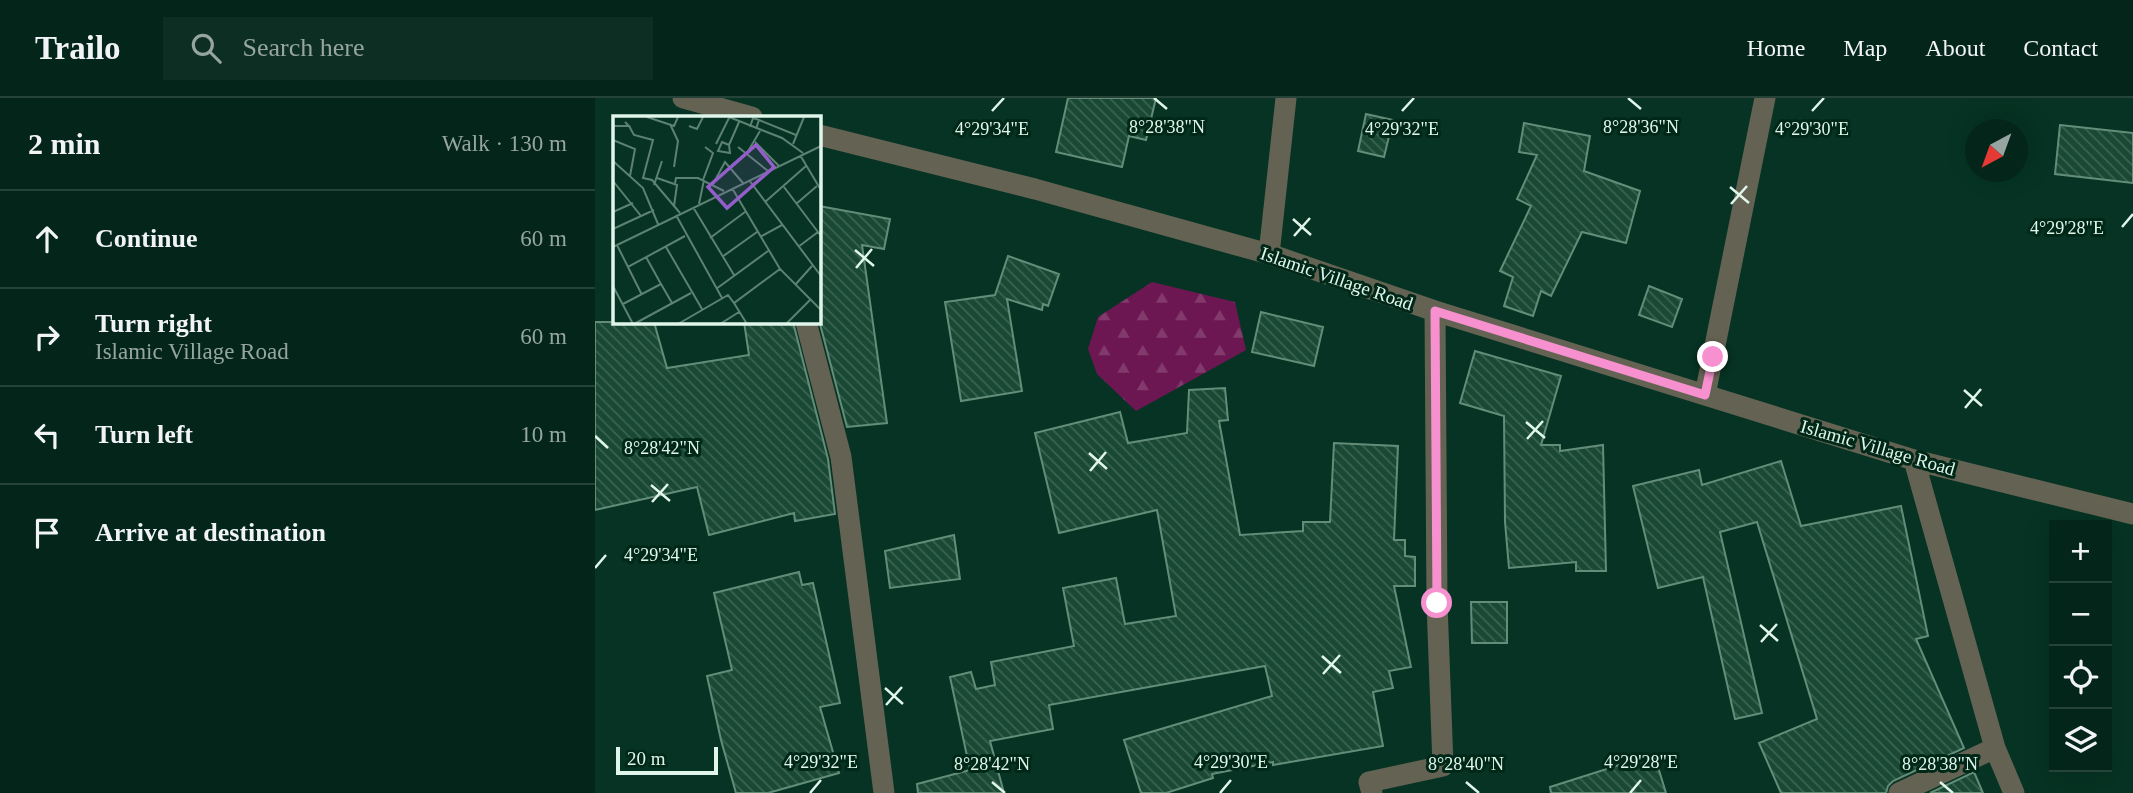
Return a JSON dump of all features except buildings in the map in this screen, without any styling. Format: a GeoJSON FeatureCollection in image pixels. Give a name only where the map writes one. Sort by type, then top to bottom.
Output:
{"type":"FeatureCollection","features":[{"type":"Feature","properties":{"kind":"street"},"geometry":{"type":"LineString","coordinates":[[683,98],[748,116]]}},
{"type":"Feature","properties":{"kind":"street"},"geometry":{"type":"LineString","coordinates":[[1269,254],[1286,98]]}},
{"type":"Feature","properties":{"kind":"street"},"geometry":{"type":"LineString","coordinates":[[1705,395],[1765,98]]}},
{"type":"Feature","properties":{"kind":"street","name":"Islamic Village Road"},"geometry":{"type":"LineString","coordinates":[[821,136],[1035,189],[1269,254],[1435,311],[1914,460],[2133,514]]}},
{"type":"Feature","properties":{"kind":"street"},"geometry":{"type":"LineString","coordinates":[[1372,793],[1369,782],[1443,766],[1437,603],[1435,311]]}},
{"type":"Feature","properties":{"kind":"street"},"geometry":{"type":"LineString","coordinates":[[807,324],[841,457],[880,792]]}},
{"type":"Feature","properties":{"kind":"street"},"geometry":{"type":"LineString","coordinates":[[1914,460],[1995,748],[2014,793]]}},
{"type":"Feature","properties":{"kind":"street"},"geometry":{"type":"LineString","coordinates":[[1899,793],[1995,748]]}},
{"type":"Feature","properties":{"kind":"green space"},"geometry":{"type":"Polygon","coordinates":[[[1152,282],[1235,302],[1246,350],[1136,411],[1097,374],[1088,349],[1098,317],[1152,282]]]}},
{"type":"Feature","properties":{"kind":"route"},"geometry":{"type":"LineString","coordinates":[[1437,603],[1435,311],[1705,395],[1713,357]]}}]}
